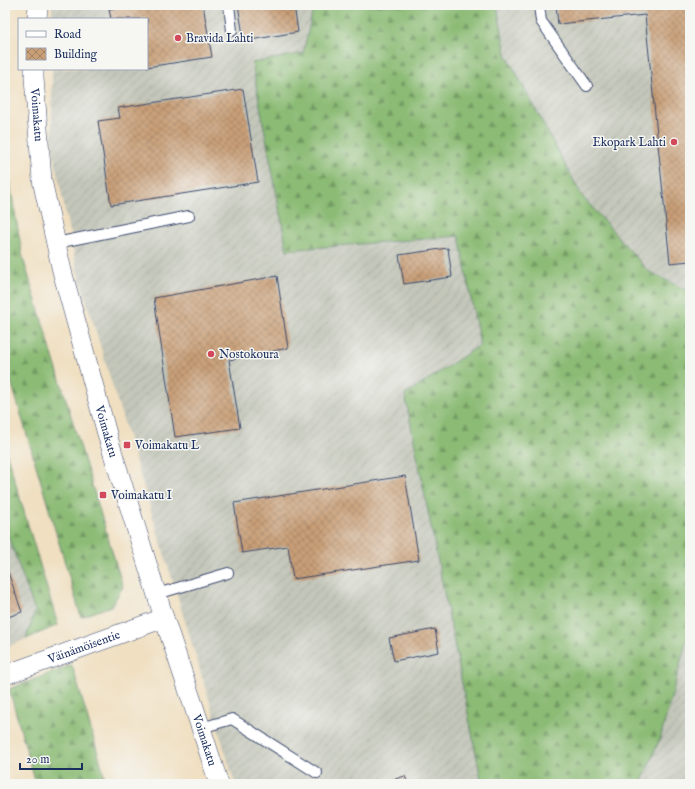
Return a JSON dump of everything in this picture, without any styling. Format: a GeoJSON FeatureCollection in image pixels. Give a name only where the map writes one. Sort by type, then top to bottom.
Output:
{"type":"FeatureCollection","features":[{"type":"Feature","properties":{"kind":"street"},"geometry":{"type":"LineString","coordinates":[[37,18],[38,5]]}},
{"type":"Feature","properties":{"kind":"street","name":"Voimakatu"},"geometry":{"type":"LineString","coordinates":[[34,70],[42,180],[62,271],[109,441],[156,594],[202,728],[219,784]]}},
{"type":"Feature","properties":{"kind":"street","name":"Väinämöisentie"},"geometry":{"type":"LineString","coordinates":[[5,675],[164,618]]}},
{"type":"Feature","properties":{"kind":"lane"},"geometry":{"type":"LineString","coordinates":[[229,5],[232,31]]}},
{"type":"Feature","properties":{"kind":"lane"},"geometry":{"type":"LineString","coordinates":[[539,5],[541,21],[587,86]]}},
{"type":"Feature","properties":{"kind":"lane"},"geometry":{"type":"LineString","coordinates":[[56,243],[189,216]]}},
{"type":"Feature","properties":{"kind":"lane"},"geometry":{"type":"LineString","coordinates":[[156,594],[228,573]]}},
{"type":"Feature","properties":{"kind":"lane"},"geometry":{"type":"LineString","coordinates":[[202,728],[232,719],[317,773]]}},
{"type":"Feature","properties":{"kind":"shaded area"},"geometry":{"type":"Polygon","coordinates":[[[52,5],[314,5],[303,54],[252,63],[287,250],[459,236],[480,345],[405,395],[482,784],[235,784],[77,270],[52,146],[52,70],[148,70],[148,18],[52,18],[52,5]]]}},
{"type":"Feature","properties":{"kind":"shaded area"},"geometry":{"type":"Polygon","coordinates":[[[497,5],[690,5],[690,292],[648,271],[582,196],[506,54],[497,5]]]}},
{"type":"Feature","properties":{"kind":"shaded area"},"geometry":{"type":"Polygon","coordinates":[[[5,527],[35,611],[26,639],[5,648],[5,527]]]}},
{"type":"Feature","properties":{"kind":"shaded area"},"geometry":{"type":"Polygon","coordinates":[[[690,628],[690,784],[641,784],[661,736],[690,628]]]}},
{"type":"Feature","properties":{"kind":"green space"},"geometry":{"type":"Polygon","coordinates":[[[314,5],[497,5],[506,54],[582,196],[648,271],[690,292],[690,628],[661,736],[641,784],[482,784],[405,395],[480,345],[459,236],[287,250],[252,63],[303,53],[314,5]]]}},
{"type":"Feature","properties":{"kind":"green space"},"geometry":{"type":"Polygon","coordinates":[[[5,156],[23,258],[123,587],[111,606],[81,617],[5,361],[5,156]]]}},
{"type":"Feature","properties":{"kind":"green space"},"geometry":{"type":"Polygon","coordinates":[[[5,448],[58,625],[26,639],[35,611],[5,527],[5,448]]]}},
{"type":"Feature","properties":{"kind":"green space"},"geometry":{"type":"Polygon","coordinates":[[[72,665],[107,784],[36,784],[9,689],[72,665]]]}},
{"type":"Feature","properties":{"kind":"building","name":"Bravida Lahti"},"geometry":{"type":"Polygon","coordinates":[[[137,5],[203,5],[212,57],[148,67],[148,18],[111,18],[109,9],[137,5]]]}},
{"type":"Feature","properties":{"kind":"building"},"geometry":{"type":"Polygon","coordinates":[[[238,5],[294,5],[298,32],[244,41],[238,5]]]}},
{"type":"Feature","properties":{"kind":"building","name":"Ekopark Lahti"},"geometry":{"type":"Polygon","coordinates":[[[556,5],[690,5],[690,261],[670,263],[645,15],[558,24],[556,5]]]}},
{"type":"Feature","properties":{"kind":"building"},"geometry":{"type":"Polygon","coordinates":[[[243,89],[258,182],[111,205],[98,121],[120,118],[118,108],[243,89]]]}},
{"type":"Feature","properties":{"kind":"building"},"geometry":{"type":"Polygon","coordinates":[[[448,248],[452,277],[404,284],[399,255],[448,248]]]}},
{"type":"Feature","properties":{"kind":"building","name":"Nostokoura"},"geometry":{"type":"Polygon","coordinates":[[[277,276],[288,348],[229,360],[240,428],[175,437],[154,298],[277,276]]]}},
{"type":"Feature","properties":{"kind":"building"},"geometry":{"type":"Polygon","coordinates":[[[405,476],[419,560],[293,579],[288,546],[242,553],[234,503],[405,476]]]}},
{"type":"Feature","properties":{"kind":"building"},"geometry":{"type":"Polygon","coordinates":[[[5,564],[22,612],[5,618],[5,564]]]}},
{"type":"Feature","properties":{"kind":"building"},"geometry":{"type":"Polygon","coordinates":[[[435,629],[439,652],[394,661],[389,638],[435,629]]]}},
{"type":"Feature","properties":{"kind":"building"},"geometry":{"type":"Polygon","coordinates":[[[405,776],[408,784],[379,784],[405,776]]]}},
{"type":"Feature","properties":{"kind":"place","name":"Bravida Lahti"},"geometry":{"type":"Point","coordinates":[178,38]}},
{"type":"Feature","properties":{"kind":"place","name":"Ekopark Lahti"},"geometry":{"type":"Point","coordinates":[674,142]}},
{"type":"Feature","properties":{"kind":"place","name":"Nostokoura"},"geometry":{"type":"Point","coordinates":[211,354]}},
{"type":"Feature","properties":{"kind":"place","name":"Voimakatu L"},"geometry":{"type":"Point","coordinates":[127,445]}},
{"type":"Feature","properties":{"kind":"place","name":"Voimakatu I"},"geometry":{"type":"Point","coordinates":[103,495]}}]}
